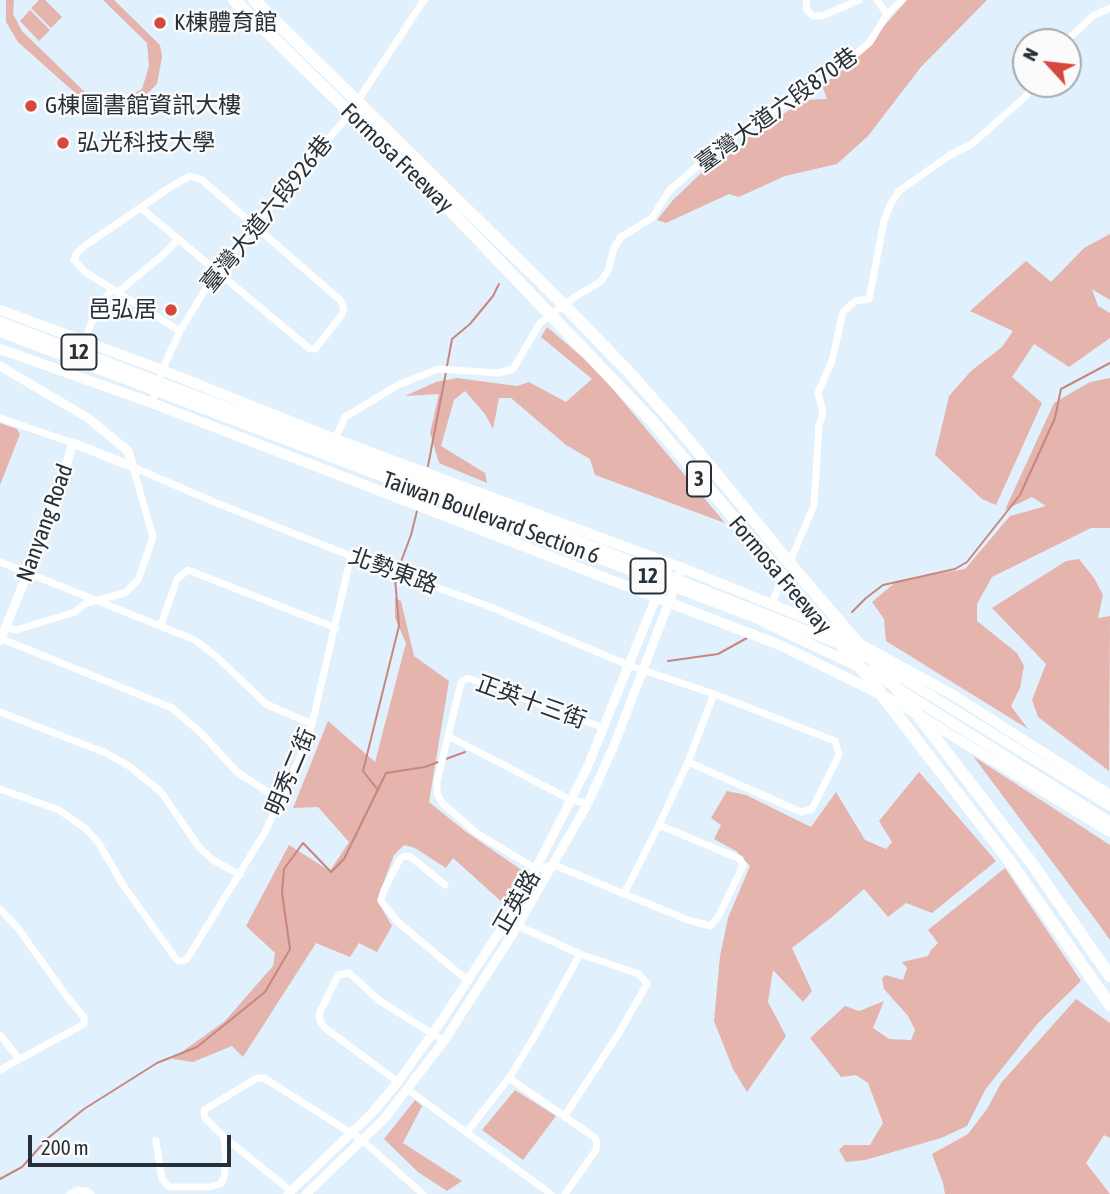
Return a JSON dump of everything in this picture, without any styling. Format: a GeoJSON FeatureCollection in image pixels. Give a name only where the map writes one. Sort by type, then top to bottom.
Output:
{"type":"FeatureCollection","features":[{"type":"Feature","properties":{"kind":"highway","name":"Formosa Freeway"},"geometry":{"type":"LineString","coordinates":[[234,0],[450,210],[652,421],[868,677],[1008,859],[1110,1005]]}},
{"type":"Feature","properties":{"kind":"highway","name":"Formosa Freeway"},"geometry":{"type":"LineString","coordinates":[[254,0],[558,299],[628,371],[681,431],[900,692],[1033,865],[1110,976]]}},
{"type":"Feature","properties":{"kind":"main road","name":"Taiwan Boulevard Section 6"},"geometry":{"type":"LineString","coordinates":[[0,310],[84,341],[157,387]]}},
{"type":"Feature","properties":{"kind":"main road","name":"Taiwan Boulevard Section 6"},"geometry":{"type":"LineString","coordinates":[[0,322],[669,603],[782,646],[901,705],[1110,832]]}},
{"type":"Feature","properties":{"kind":"main road","name":"Taiwan Boulevard Section 6"},"geometry":{"type":"LineString","coordinates":[[0,332],[666,573],[682,568],[772,603],[833,629],[945,690],[1110,795]]}},
{"type":"Feature","properties":{"kind":"main road","name":"Taiwan Boulevard Section 6"},"geometry":{"type":"LineString","coordinates":[[0,349],[157,387],[335,439],[666,573],[677,583],[878,676],[1110,822]]}},
{"type":"Feature","properties":{"kind":"main road","name":"Taiwan Boulevard Section 6"},"geometry":{"type":"LineString","coordinates":[[677,583],[835,642],[883,666],[1110,806]]}},
{"type":"Feature","properties":{"kind":"street","name":"臺灣大道六段926巷"},"geometry":{"type":"LineString","coordinates":[[157,387],[180,331],[216,272],[347,117],[424,0]]}},
{"type":"Feature","properties":{"kind":"street","name":"臺灣大道六段870巷"},"geometry":{"type":"LineString","coordinates":[[807,0],[806,9],[813,16],[822,16],[859,0]]}},
{"type":"Feature","properties":{"kind":"street"},"geometry":{"type":"LineString","coordinates":[[877,0],[887,14],[902,0]]}},
{"type":"Feature","properties":{"kind":"street"},"geometry":{"type":"LineString","coordinates":[[1080,28],[1093,16],[1110,8]]}},
{"type":"Feature","properties":{"kind":"street","name":"臺灣大道六段870巷"},"geometry":{"type":"LineString","coordinates":[[335,439],[345,417],[398,385],[442,369],[498,373],[513,369],[540,323],[600,282],[608,271],[614,248],[621,237],[652,218],[669,191],[760,117],[804,95],[849,60],[870,41],[887,14]]}},
{"type":"Feature","properties":{"kind":"street"},"geometry":{"type":"LineString","coordinates":[[772,603],[814,505],[819,425],[823,413],[818,393],[832,361],[843,312],[855,301],[869,299],[884,221],[890,205],[899,191],[950,155],[972,144],[1024,98]]}},
{"type":"Feature","properties":{"kind":"street"},"geometry":{"type":"LineString","coordinates":[[141,208],[310,349],[315,349],[344,309],[340,300],[255,226],[197,177],[190,176],[172,186],[86,245],[74,260],[85,272],[180,331]]}},
{"type":"Feature","properties":{"kind":"street"},"geometry":{"type":"LineString","coordinates":[[84,341],[99,305],[164,254],[178,239]]}},
{"type":"Feature","properties":{"kind":"street"},"geometry":{"type":"LineString","coordinates":[[0,366],[88,418],[128,451],[153,537],[138,580],[125,593],[86,603],[75,612],[50,620],[16,630],[6,628]]}},
{"type":"Feature","properties":{"kind":"street"},"geometry":{"type":"LineString","coordinates":[[0,418],[73,443]]}},
{"type":"Feature","properties":{"kind":"street","name":"北勢東路"},"geometry":{"type":"LineString","coordinates":[[73,443],[351,556],[488,606],[628,665],[714,694],[835,741],[839,755],[812,809],[801,812],[688,762]]}},
{"type":"Feature","properties":{"kind":"street","name":"Nanyang Road"},"geometry":{"type":"LineString","coordinates":[[0,639],[53,510],[73,443]]}},
{"type":"Feature","properties":{"kind":"street","name":"明秀二街"},"geometry":{"type":"LineString","coordinates":[[0,789],[59,810],[86,830],[98,842],[123,885],[177,960],[187,959],[265,832],[300,758],[312,724],[351,556]]}},
{"type":"Feature","properties":{"kind":"street"},"geometry":{"type":"LineString","coordinates":[[0,562],[195,640],[217,657],[266,704],[312,724]]}},
{"type":"Feature","properties":{"kind":"street","name":"正英路"},"geometry":{"type":"LineString","coordinates":[[306,1194],[384,1119],[444,1041],[554,865],[589,803],[615,743],[682,568]]}},
{"type":"Feature","properties":{"kind":"street"},"geometry":{"type":"LineString","coordinates":[[161,625],[177,579],[188,570],[336,628]]}},
{"type":"Feature","properties":{"kind":"street","name":"正英路"},"geometry":{"type":"LineString","coordinates":[[289,1193],[350,1134],[398,1082],[508,920],[571,800],[604,728],[666,573]]}},
{"type":"Feature","properties":{"kind":"street"},"geometry":{"type":"LineString","coordinates":[[0,639],[172,708],[200,732],[237,772],[280,800]]}},
{"type":"Feature","properties":{"kind":"street","name":"正英十三街"},"geometry":{"type":"LineString","coordinates":[[536,870],[478,834],[442,803],[437,793],[437,782],[461,682],[468,678],[604,728]]}},
{"type":"Feature","properties":{"kind":"street"},"geometry":{"type":"LineString","coordinates":[[624,894],[660,825],[714,694]]}},
{"type":"Feature","properties":{"kind":"street"},"geometry":{"type":"LineString","coordinates":[[0,712],[106,753],[129,766],[161,792],[199,847],[213,860],[240,875]]}},
{"type":"Feature","properties":{"kind":"street"},"geometry":{"type":"LineString","coordinates":[[448,736],[571,800],[589,803]]}},
{"type":"Feature","properties":{"kind":"street"},"geometry":{"type":"LineString","coordinates":[[536,870],[554,865],[710,926],[718,917],[743,866],[740,859],[660,825]]}},
{"type":"Feature","properties":{"kind":"street"},"geometry":{"type":"LineString","coordinates":[[445,885],[411,857],[405,856],[400,859],[381,901],[398,922],[468,981]]}},
{"type":"Feature","properties":{"kind":"street"},"geometry":{"type":"LineString","coordinates":[[0,1070],[84,1024],[84,1017],[17,927],[1,912]]}},
{"type":"Feature","properties":{"kind":"street"},"geometry":{"type":"LineString","coordinates":[[508,920],[580,954],[639,974],[647,984],[564,1116]]}},
{"type":"Feature","properties":{"kind":"street"},"geometry":{"type":"LineString","coordinates":[[467,1132],[509,1078],[537,1034],[580,954]]}},
{"type":"Feature","properties":{"kind":"street"},"geometry":{"type":"LineString","coordinates":[[398,1082],[320,1021],[319,1014],[338,975],[349,973],[380,1001],[444,1041]]}},
{"type":"Feature","properties":{"kind":"street"},"geometry":{"type":"LineString","coordinates":[[0,1035],[19,1059]]}},
{"type":"Feature","properties":{"kind":"street"},"geometry":{"type":"LineString","coordinates":[[289,1193],[205,1118],[204,1110],[257,1078],[264,1078],[362,1140],[423,1194]]}},
{"type":"Feature","properties":{"kind":"street"},"geometry":{"type":"LineString","coordinates":[[509,1078],[597,1142],[596,1150],[565,1194]]}},
{"type":"Feature","properties":{"kind":"street"},"geometry":{"type":"LineString","coordinates":[[407,1089],[551,1194]]}},
{"type":"Feature","properties":{"kind":"street"},"geometry":{"type":"LineString","coordinates":[[156,1141],[162,1180],[169,1186],[210,1191],[222,1183],[224,1176],[224,1137]]}},
{"type":"Feature","properties":{"kind":"street"},"geometry":{"type":"LineString","coordinates":[[70,1194],[77,1190],[90,1194]]}},
{"type":"Feature","properties":{"kind":"shaded area"},"geometry":{"type":"Polygon","coordinates":[[[6,0],[14,0],[13,14],[22,31],[89,96],[109,103],[123,100],[142,89],[149,66],[147,43],[103,0],[114,0],[160,45],[162,57],[157,84],[138,103],[117,114],[105,114],[92,108],[18,42],[6,22],[6,0]]]}},
{"type":"Feature","properties":{"kind":"shaded area"},"geometry":{"type":"Polygon","coordinates":[[[39,0],[45,0],[62,17],[51,28],[31,8],[39,0]]]}},
{"type":"Feature","properties":{"kind":"shaded area"},"geometry":{"type":"Polygon","coordinates":[[[907,0],[987,0],[921,67],[868,136],[837,164],[785,176],[739,197],[729,194],[666,223],[657,220],[673,200],[715,160],[804,100],[827,99],[822,85],[863,50],[907,0]]]}},
{"type":"Feature","properties":{"kind":"shaded area"},"geometry":{"type":"Polygon","coordinates":[[[30,10],[50,30],[39,41],[20,21],[30,10]]]}},
{"type":"Feature","properties":{"kind":"shaded area"},"geometry":{"type":"Polygon","coordinates":[[[1110,234],[1110,300],[1092,289],[1098,306],[1110,313],[1110,338],[1069,367],[1034,344],[1012,377],[1042,403],[996,505],[982,499],[935,455],[949,396],[971,371],[1002,347],[1013,331],[970,311],[1026,261],[1051,282],[1084,248],[1110,234]]]}},
{"type":"Feature","properties":{"kind":"shaded area"},"geometry":{"type":"Polygon","coordinates":[[[547,327],[595,368],[725,523],[595,475],[590,459],[566,445],[511,398],[499,398],[493,429],[485,414],[465,391],[454,400],[441,446],[485,473],[487,483],[439,463],[430,433],[439,394],[405,396],[436,382],[457,378],[517,386],[529,382],[566,402],[592,379],[541,337],[547,327]]]}},
{"type":"Feature","properties":{"kind":"shaded area"},"geometry":{"type":"Polygon","coordinates":[[[1110,378],[1110,528],[1091,528],[992,577],[977,604],[977,621],[1017,653],[1024,666],[1020,688],[1011,706],[1028,729],[886,641],[884,619],[872,602],[897,581],[965,569],[1010,516],[1046,506],[1032,497],[1005,510],[1054,403],[1090,382],[1110,378]]]}},
{"type":"Feature","properties":{"kind":"shaded area"},"geometry":{"type":"Polygon","coordinates":[[[0,423],[17,429],[20,434],[0,485],[0,423]]]}},
{"type":"Feature","properties":{"kind":"shaded area"},"geometry":{"type":"Polygon","coordinates":[[[1079,559],[1103,595],[1098,618],[1110,616],[1109,771],[1038,717],[1032,700],[1046,664],[992,608],[1066,561],[1079,559]]]}},
{"type":"Feature","properties":{"kind":"shaded area"},"geometry":{"type":"Polygon","coordinates":[[[395,598],[401,601],[414,656],[449,681],[429,802],[523,871],[503,903],[453,858],[446,868],[415,848],[404,845],[394,855],[377,900],[392,926],[377,952],[359,943],[350,957],[316,943],[243,1057],[232,1046],[193,1062],[172,1059],[225,1021],[273,966],[275,953],[246,926],[289,845],[330,871],[349,842],[318,807],[293,808],[328,721],[375,762],[406,643],[395,618],[395,598]]]}},
{"type":"Feature","properties":{"kind":"shaded area"},"geometry":{"type":"Polygon","coordinates":[[[973,756],[1110,845],[1110,940],[1095,919],[973,756]]]}},
{"type":"Feature","properties":{"kind":"shaded area"},"geometry":{"type":"Polygon","coordinates":[[[919,772],[996,861],[932,913],[906,903],[888,917],[864,889],[792,948],[812,991],[803,1002],[773,970],[768,1002],[786,1036],[747,1092],[733,1069],[714,1021],[720,956],[728,918],[750,866],[736,851],[714,839],[721,825],[711,818],[727,791],[746,795],[811,827],[836,792],[865,840],[886,849],[892,842],[879,821],[919,772]]]}},
{"type":"Feature","properties":{"kind":"shaded area"},"geometry":{"type":"Polygon","coordinates":[[[1005,868],[1081,981],[1038,1023],[985,1090],[967,1126],[941,1138],[865,1160],[846,1162],[839,1150],[844,1145],[870,1145],[883,1123],[868,1083],[856,1075],[841,1077],[810,1038],[845,1006],[859,1011],[884,1001],[873,1028],[889,1039],[911,1040],[915,1030],[908,1016],[884,989],[882,978],[886,975],[903,980],[907,968],[902,962],[928,956],[938,943],[928,930],[1005,868]]]}},
{"type":"Feature","properties":{"kind":"shaded area"},"geometry":{"type":"Polygon","coordinates":[[[1076,999],[1110,1023],[1110,1138],[1104,1135],[1086,1163],[1110,1194],[945,1194],[932,1154],[968,1134],[987,1109],[1001,1083],[1076,999]]]}},
{"type":"Feature","properties":{"kind":"shaded area"},"geometry":{"type":"Polygon","coordinates":[[[515,1090],[556,1116],[523,1160],[482,1130],[515,1090]]]}},
{"type":"Feature","properties":{"kind":"shaded area"},"geometry":{"type":"Polygon","coordinates":[[[415,1100],[422,1106],[403,1143],[462,1181],[447,1191],[418,1172],[384,1139],[415,1100]]]}},
{"type":"Feature","properties":{"kind":"waterway"},"geometry":{"type":"LineString","coordinates":[[447,366],[452,339],[470,324],[493,296],[499,284]]}},
{"type":"Feature","properties":{"kind":"waterway"},"geometry":{"type":"LineString","coordinates":[[852,612],[883,585],[955,569],[967,562],[1020,495],[1055,418],[1061,389],[1110,363]]}},
{"type":"Feature","properties":{"kind":"waterway"},"geometry":{"type":"LineString","coordinates":[[428,466],[446,372]]}},
{"type":"Feature","properties":{"kind":"waterway"},"geometry":{"type":"LineString","coordinates":[[399,567],[417,511]]}},
{"type":"Feature","properties":{"kind":"waterway"},"geometry":{"type":"LineString","coordinates":[[378,790],[363,771],[399,626],[395,578]]}},
{"type":"Feature","properties":{"kind":"waterway"},"geometry":{"type":"LineString","coordinates":[[668,661],[718,654],[747,638]]}},
{"type":"Feature","properties":{"kind":"waterway"},"geometry":{"type":"LineString","coordinates":[[446,759],[465,752]]}},
{"type":"Feature","properties":{"kind":"waterway"},"geometry":{"type":"LineString","coordinates":[[0,1179],[22,1167],[48,1138],[84,1109],[157,1063],[197,1047],[265,992],[290,949],[282,893],[284,869],[303,843],[331,872],[344,859],[386,773],[425,767],[438,762]]}},
{"type":"Feature","properties":{"kind":"place","name":"K棟體育館"},"geometry":{"type":"Point","coordinates":[160,23]}},
{"type":"Feature","properties":{"kind":"place","name":"G棟圖書館資訊大樓"},"geometry":{"type":"Point","coordinates":[31,106]}},
{"type":"Feature","properties":{"kind":"place","name":"弘光科技大學"},"geometry":{"type":"Point","coordinates":[63,143]}},
{"type":"Feature","properties":{"kind":"place","name":"邑弘居"},"geometry":{"type":"Point","coordinates":[171,310]}}]}
